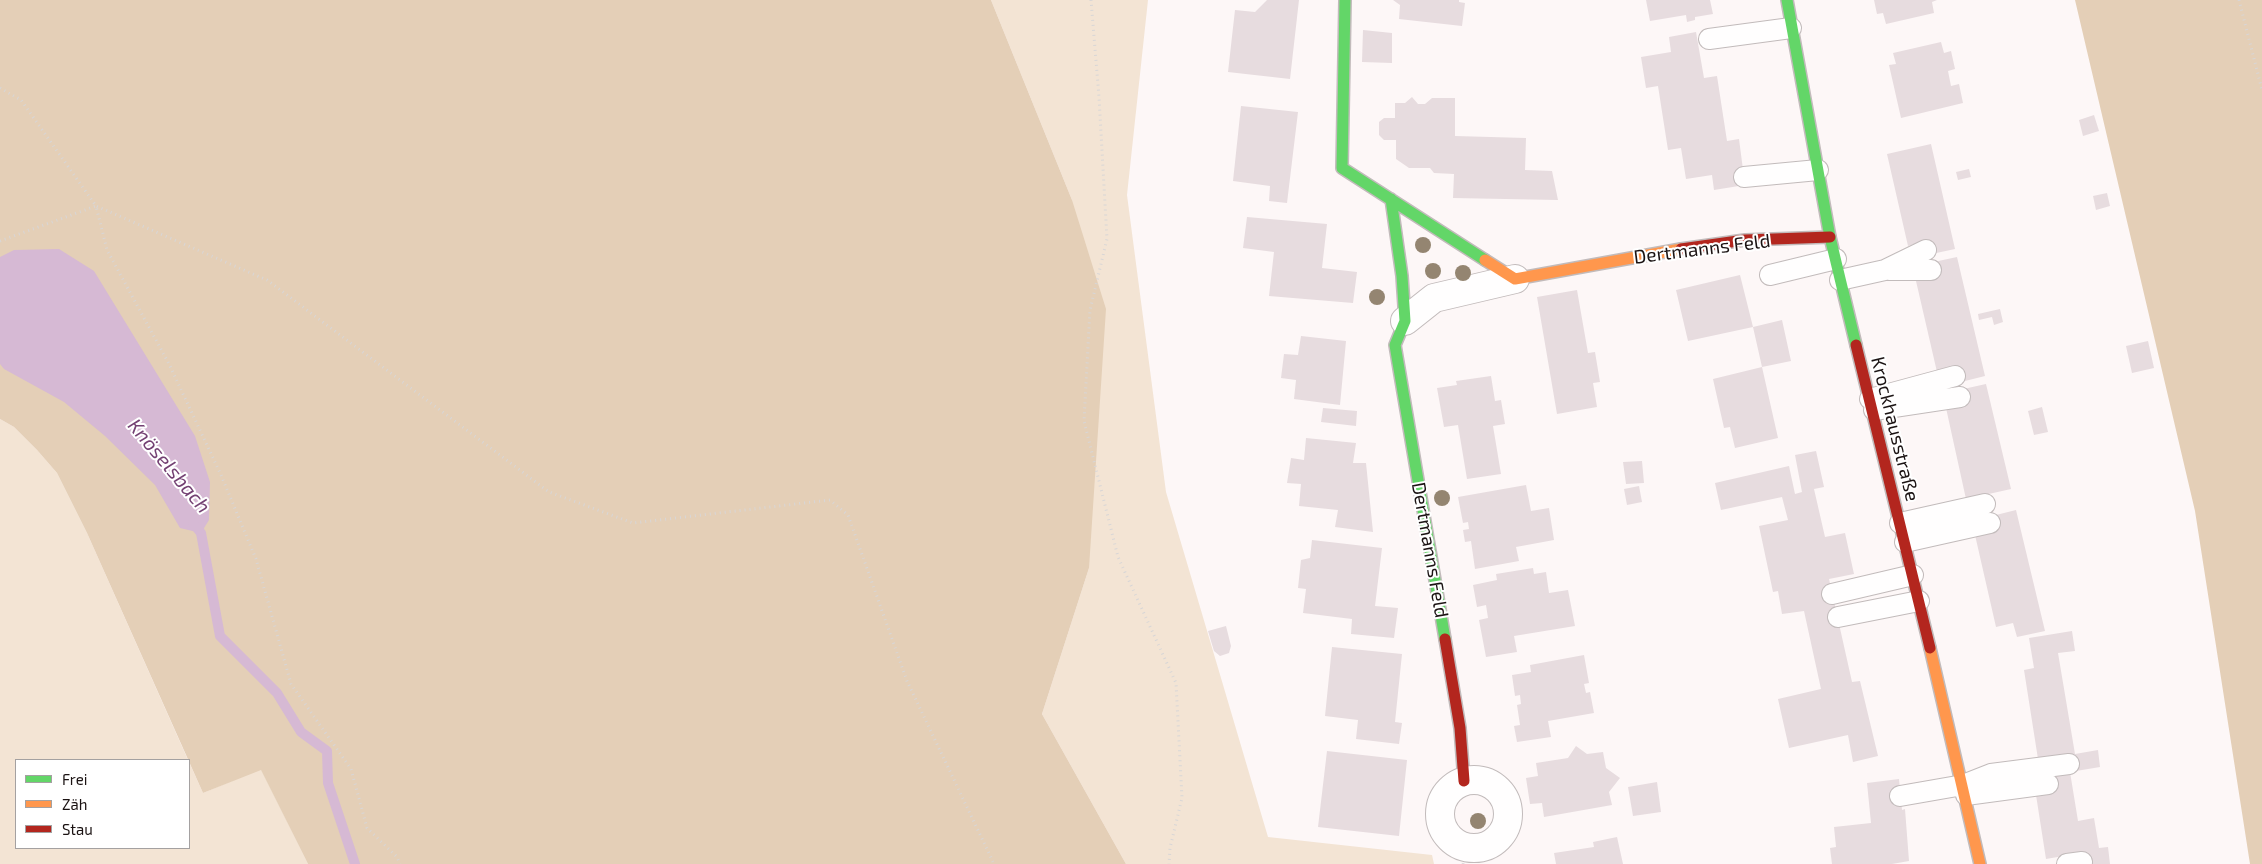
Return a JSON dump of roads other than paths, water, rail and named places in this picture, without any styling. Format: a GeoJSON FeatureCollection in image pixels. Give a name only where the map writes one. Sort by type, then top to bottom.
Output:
{"type":"FeatureCollection","features":[{"type":"Feature","properties":{"kind":"street"},"geometry":{"type":"LineString","coordinates":[[1345,0],[1342,168],[1515,279]]}},
{"type":"Feature","properties":{"kind":"street","name":"Krockhausstraße"},"geometry":{"type":"LineString","coordinates":[[1787,0],[1830,237],[1872,404],[1980,864]]}},
{"type":"Feature","properties":{"kind":"street","name":"Dertmanns Feld"},"geometry":{"type":"LineString","coordinates":[[1391,199],[1402,276],[1405,321],[1395,345],[1460,728],[1464,781]]}},
{"type":"Feature","properties":{"kind":"street","name":"Dertmanns Feld"},"geometry":{"type":"LineString","coordinates":[[1405,321],[1434,298],[1515,279],[1663,252],[1745,240],[1830,237]]}},
{"type":"Feature","properties":{"kind":"street"},"geometry":{"type":"LineString","coordinates":[[1480,780],[1494,786],[1505,797],[1509,813],[1506,828],[1497,841],[1465,856],[1443,830],[1439,816],[1442,801],[1450,789],[1464,781],[1480,780]]}},
{"type":"Feature","properties":{"kind":"lane"},"geometry":{"type":"LineString","coordinates":[[1710,39],[1791,28]]}},
{"type":"Feature","properties":{"kind":"lane"},"geometry":{"type":"LineString","coordinates":[[1744,177],[1818,170]]}},
{"type":"Feature","properties":{"kind":"lane"},"geometry":{"type":"LineString","coordinates":[[1885,270],[1926,250]]}},
{"type":"Feature","properties":{"kind":"lane"},"geometry":{"type":"LineString","coordinates":[[1770,275],[1836,259]]}},
{"type":"Feature","properties":{"kind":"lane"},"geometry":{"type":"LineString","coordinates":[[1840,280],[1885,270],[1931,270]]}},
{"type":"Feature","properties":{"kind":"lane"},"geometry":{"type":"LineString","coordinates":[[1872,404],[1956,376]]}},
{"type":"Feature","properties":{"kind":"lane"},"geometry":{"type":"LineString","coordinates":[[1872,404],[1960,397]]}},
{"type":"Feature","properties":{"kind":"lane"},"geometry":{"type":"LineString","coordinates":[[1900,523],[1987,514],[1905,542]]}},
{"type":"Feature","properties":{"kind":"lane"},"geometry":{"type":"LineString","coordinates":[[1832,594],[1913,576]]}},
{"type":"Feature","properties":{"kind":"lane"},"geometry":{"type":"LineString","coordinates":[[1838,617],[1919,601]]}},
{"type":"Feature","properties":{"kind":"lane"},"geometry":{"type":"LineString","coordinates":[[1964,790],[1992,774],[2069,764]]}},
{"type":"Feature","properties":{"kind":"lane"},"geometry":{"type":"LineString","coordinates":[[1900,796],[2048,784]]}},
{"type":"Feature","properties":{"kind":"water"},"geometry":{"type":"Polygon","coordinates":[[[59,249],[94,271],[195,436],[210,482],[209,520],[201,533],[180,528],[155,485],[105,436],[64,402],[4,369],[0,364],[0,257],[14,250],[59,249]]]}},
{"type":"Feature","properties":{"kind":"waterway","name":"Knöselsbach"},"geometry":{"type":"LineString","coordinates":[[193,523],[201,533],[220,636],[277,693],[301,732],[327,751],[328,783],[355,864]]}}]}
